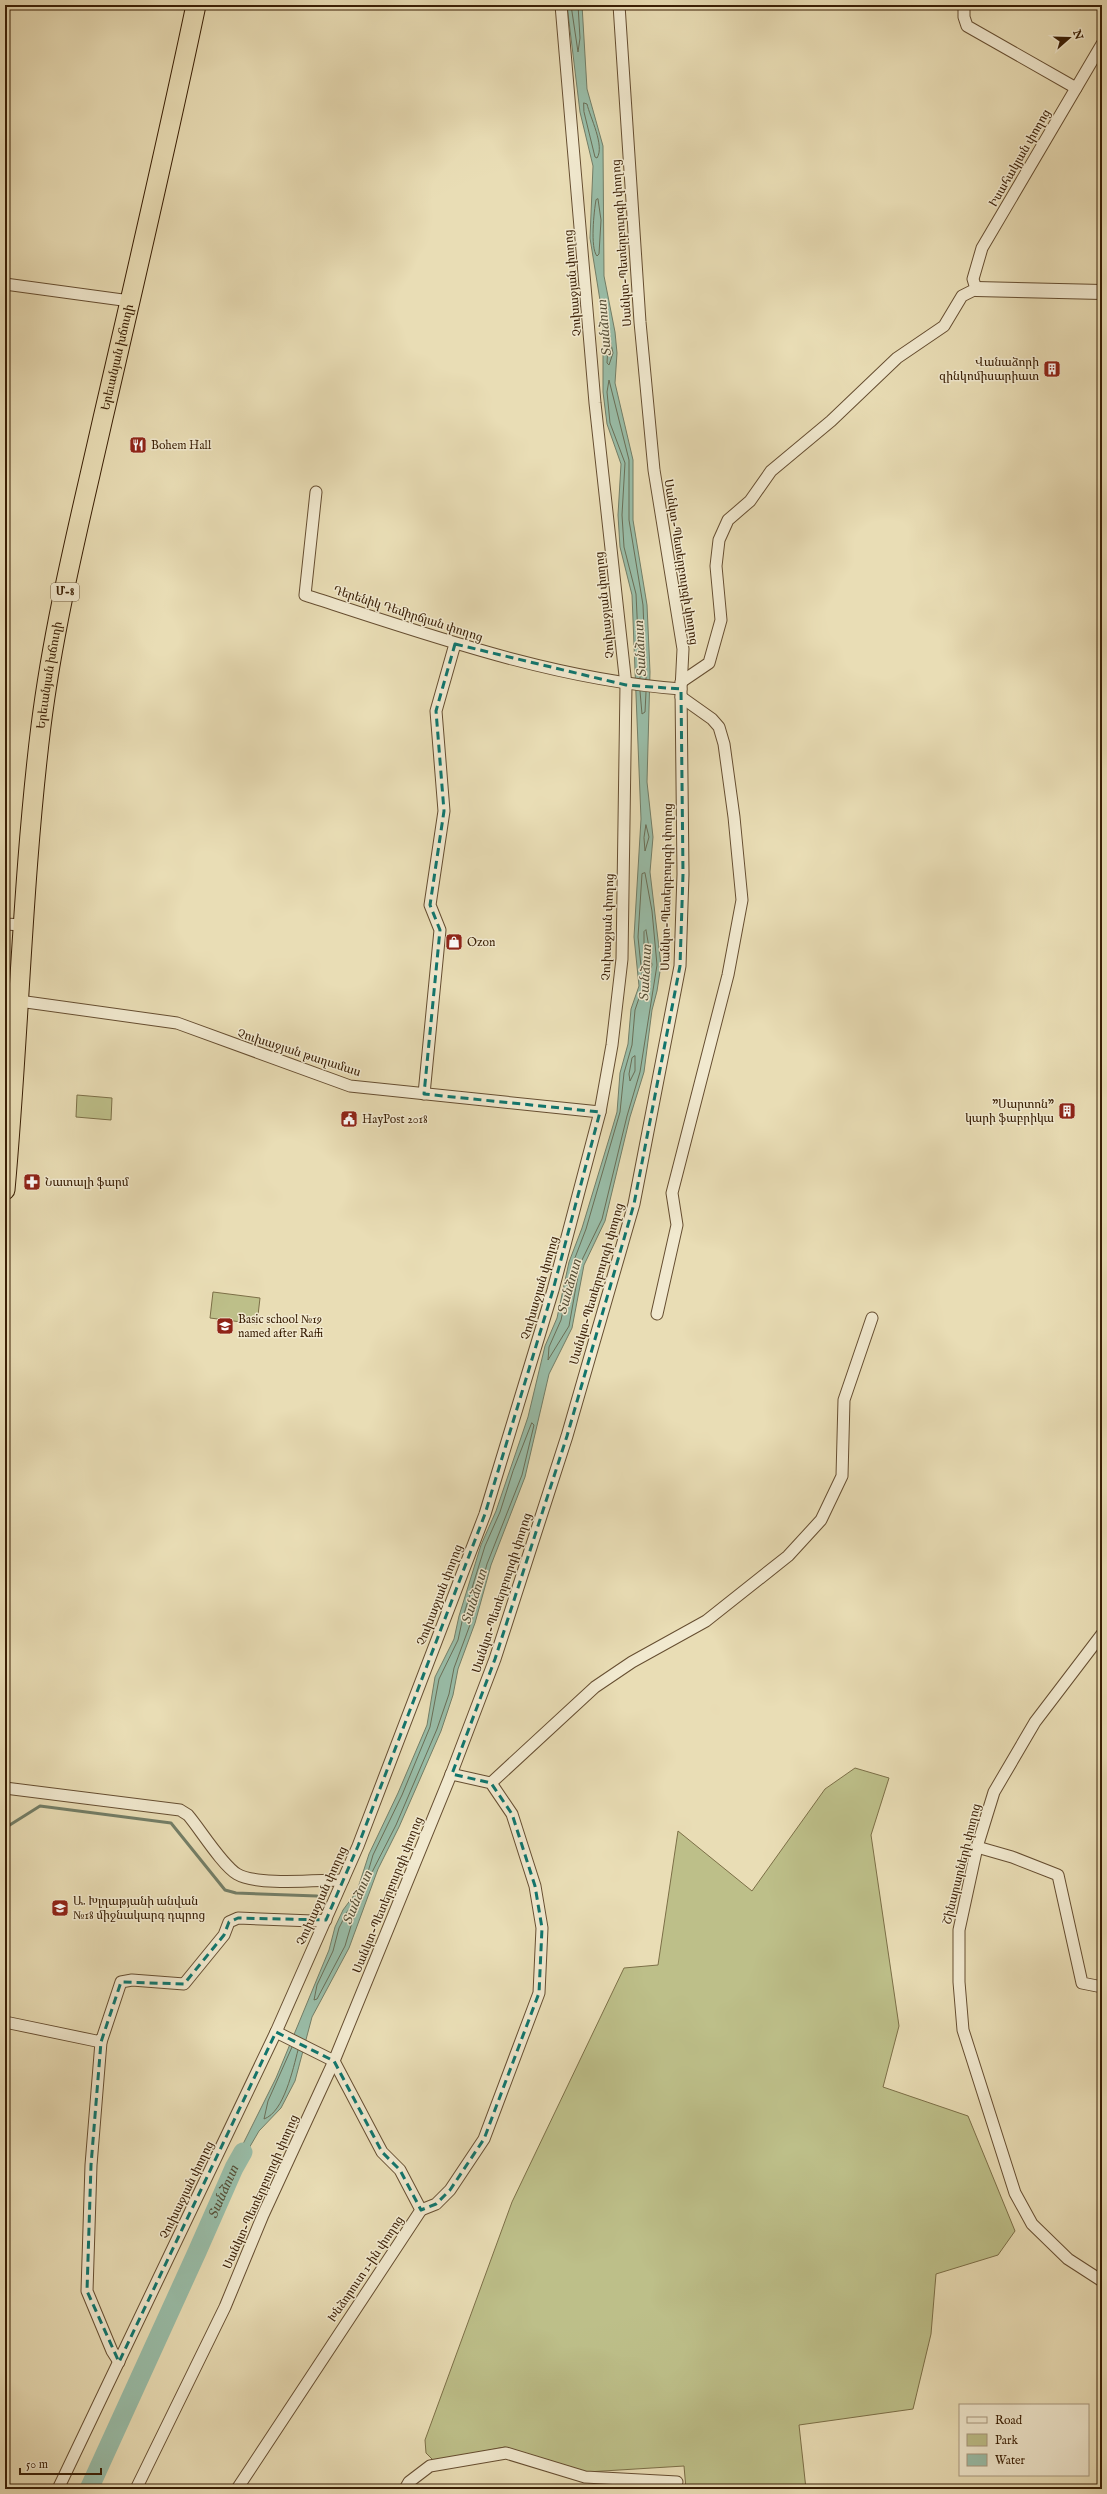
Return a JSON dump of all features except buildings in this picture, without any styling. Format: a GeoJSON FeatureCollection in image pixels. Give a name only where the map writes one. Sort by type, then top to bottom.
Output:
{"type":"FeatureCollection","features":[{"type":"Feature","properties":{"kind":"highway","name":"Երեւանյան խճուղի"},"geometry":{"type":"LineString","coordinates":[[5,1190],[18,1001],[14,924],[41,725],[57,629],[77,532],[196,5]]}},
{"type":"Feature","properties":{"kind":"street","name":"Չուխաջյան փողոց"},"geometry":{"type":"LineString","coordinates":[[58,2489],[280,2034],[358,1846],[485,1514],[553,1290],[600,1112],[612,1046],[622,959],[630,686],[596,403],[561,5]]}},
{"type":"Feature","properties":{"kind":"street","name":"Սանկտ-Պետերբուրգի փողոց"},"geometry":{"type":"LineString","coordinates":[[136,2489],[225,2307],[263,2215],[334,2060],[452,1774],[495,1660],[567,1436],[634,1204],[680,966],[683,874],[681,690],[683,649],[654,470],[640,314],[619,5]]}},
{"type":"Feature","properties":{"kind":"street"},"geometry":{"type":"LineString","coordinates":[[964,5],[964,17],[967,26],[1076,88]]}},
{"type":"Feature","properties":{"kind":"street","name":"Իսահակյան փողոց"},"geometry":{"type":"LineString","coordinates":[[976,289],[973,279],[982,248],[1102,44]]}},
{"type":"Feature","properties":{"kind":"street"},"geometry":{"type":"LineString","coordinates":[[5,284],[130,301]]}},
{"type":"Feature","properties":{"kind":"street"},"geometry":{"type":"LineString","coordinates":[[657,1314],[677,1225],[672,1193],[728,975],[742,900],[734,817],[724,744],[719,727],[681,690],[709,663],[721,620],[716,566],[719,540],[728,520],[750,501],[771,471],[831,421],[897,358],[944,326],[962,296],[976,289],[1102,292]]}},
{"type":"Feature","properties":{"kind":"street","name":"Դերենիկ Դեմիրճյան փողոց"},"geometry":{"type":"LineString","coordinates":[[316,492],[305,595],[455,644],[630,686],[681,690]]}},
{"type":"Feature","properties":{"kind":"street"},"geometry":{"type":"LineString","coordinates":[[424,1094],[440,930],[430,905],[444,811],[436,711],[455,644]]}},
{"type":"Feature","properties":{"kind":"street","name":"Չուխաջյան թաղամաս"},"geometry":{"type":"LineString","coordinates":[[18,1001],[177,1023],[350,1086],[600,1112]]}},
{"type":"Feature","properties":{"kind":"street"},"geometry":{"type":"LineString","coordinates":[[491,1783],[595,1687],[632,1662],[706,1621],[788,1556],[821,1520],[842,1476],[844,1400],[872,1318]]}},
{"type":"Feature","properties":{"kind":"street","name":"Շինարարների փողոց"},"geometry":{"type":"LineString","coordinates":[[1102,1634],[1035,1722],[994,1792],[978,1847],[958,1930],[959,1982],[963,2030],[1015,2193],[1032,2224],[1068,2259],[1102,2281]]}},
{"type":"Feature","properties":{"kind":"street"},"geometry":{"type":"LineString","coordinates":[[421,2210],[436,2204],[450,2190],[484,2139],[539,1993],[542,1928],[535,1886],[512,1814],[491,1783],[452,1774]]}},
{"type":"Feature","properties":{"kind":"street"},"geometry":{"type":"LineString","coordinates":[[5,1788],[175,1809],[188,1815],[228,1867],[237,1874],[257,1880],[343,1880]]}},
{"type":"Feature","properties":{"kind":"street"},"geometry":{"type":"LineString","coordinates":[[978,1847],[1012,1857],[1058,1876],[1082,1984],[1102,1987]]}},
{"type":"Feature","properties":{"kind":"street"},"geometry":{"type":"LineString","coordinates":[[119,2362],[112,2351],[88,2291],[91,2165],[101,2042],[121,1982],[132,1980],[184,1984],[224,1935],[229,1922],[238,1918],[313,1921],[326,1920]]}},
{"type":"Feature","properties":{"kind":"street"},"geometry":{"type":"LineString","coordinates":[[5,2022],[101,2042]]}},
{"type":"Feature","properties":{"kind":"street"},"geometry":{"type":"LineString","coordinates":[[280,2034],[334,2060]]}},
{"type":"Feature","properties":{"kind":"street","name":"Խնձորուտ 1-ին փողոց"},"geometry":{"type":"LineString","coordinates":[[236,2489],[421,2210],[400,2170],[382,2152],[334,2060]]}},
{"type":"Feature","properties":{"kind":"street"},"geometry":{"type":"LineString","coordinates":[[405,2489],[409,2482],[430,2466],[506,2453],[585,2477],[677,2482]]}},
{"type":"Feature","properties":{"kind":"highlighted area"},"geometry":{"type":"Polygon","coordinates":[[[455,644],[626,685],[681,689],[683,874],[680,966],[634,1204],[567,1436],[495,1659],[452,1774],[491,1783],[512,1814],[535,1886],[542,1928],[539,1993],[484,2139],[450,2190],[436,2204],[421,2210],[400,2170],[382,2152],[334,2061],[276,2032],[119,2362],[87,2291],[91,2165],[101,2042],[121,1982],[184,1984],[224,1935],[229,1922],[238,1918],[326,1920],[358,1846],[485,1514],[553,1290],[600,1112],[424,1094],[440,930],[430,905],[444,811],[436,711],[455,644]]]}},
{"type":"Feature","properties":{"kind":"green space"},"geometry":{"type":"Polygon","coordinates":[[[77,1095],[112,1098],[111,1120],[76,1117],[77,1095]]]}},
{"type":"Feature","properties":{"kind":"green space"},"geometry":{"type":"Polygon","coordinates":[[[213,1292],[260,1298],[257,1324],[210,1318],[213,1292]]]}},
{"type":"Feature","properties":{"kind":"green space"},"geometry":{"type":"Polygon","coordinates":[[[855,1768],[889,1778],[871,1835],[899,2026],[883,2087],[968,2116],[1015,2231],[998,2255],[936,2274],[931,2334],[913,2409],[799,2425],[806,2489],[686,2489],[684,2466],[587,2472],[505,2447],[434,2461],[426,2453],[425,2440],[512,2202],[624,1968],[658,1965],[678,1831],[752,1891],[825,1789],[855,1768]]]}},
{"type":"Feature","properties":{"kind":"water"},"geometry":{"type":"Polygon","coordinates":[[[567,5],[582,5],[587,89],[603,146],[604,276],[615,332],[617,353],[615,383],[633,460],[633,520],[647,605],[650,672],[647,782],[653,837],[650,872],[661,965],[657,991],[652,1010],[644,1072],[630,1117],[605,1221],[584,1265],[572,1328],[549,1374],[525,1477],[491,1565],[475,1623],[458,1669],[453,1695],[441,1731],[399,1827],[378,1869],[349,1948],[312,2017],[295,2081],[281,2108],[259,2131],[234,2174],[231,2174],[229,2172],[276,2078],[329,1950],[335,1927],[343,1910],[357,1891],[369,1854],[398,1793],[427,1725],[435,1677],[454,1639],[459,1616],[481,1545],[496,1511],[528,1417],[545,1346],[557,1318],[569,1262],[582,1228],[617,1112],[620,1073],[628,1044],[631,1009],[639,986],[634,937],[641,819],[632,595],[620,547],[618,515],[621,464],[607,424],[603,392],[603,319],[590,238],[593,166],[580,112],[567,5]]]}},
{"type":"Feature","properties":{"kind":"waterway"},"geometry":{"type":"LineString","coordinates":[[5,1828],[40,1806],[171,1823],[225,1890],[236,1893],[317,1896]]}},
{"type":"Feature","properties":{"kind":"waterway","name":"Տանձուտ"},"geometry":{"type":"LineString","coordinates":[[89,2489],[234,2168],[243,2152]]}},
{"type":"Feature","properties":{"kind":"place","name":"Վանաձորի զինկոմիսարիատ"},"geometry":{"type":"Point","coordinates":[1052,369]}},
{"type":"Feature","properties":{"kind":"place","name":"Bohem Hall"},"geometry":{"type":"Point","coordinates":[138,445]}},
{"type":"Feature","properties":{"kind":"place","name":"Ozon"},"geometry":{"type":"Point","coordinates":[454,942]}},
{"type":"Feature","properties":{"kind":"place","name":"\"Սարտոն\" կարի ֆաբրիկա"},"geometry":{"type":"Point","coordinates":[1067,1111]}},
{"type":"Feature","properties":{"kind":"place","name":"HayPost 2018"},"geometry":{"type":"Point","coordinates":[349,1119]}},
{"type":"Feature","properties":{"kind":"place","name":"Նատալի ֆարմ"},"geometry":{"type":"Point","coordinates":[32,1182]}},
{"type":"Feature","properties":{"kind":"place","name":"Basic school №19 named after Raffi"},"geometry":{"type":"Point","coordinates":[225,1326]}},
{"type":"Feature","properties":{"kind":"place","name":"Ա. Խլղաթյանի անվան №18 միջնակարգ դպրոց"},"geometry":{"type":"Point","coordinates":[60,1908]}}]}
